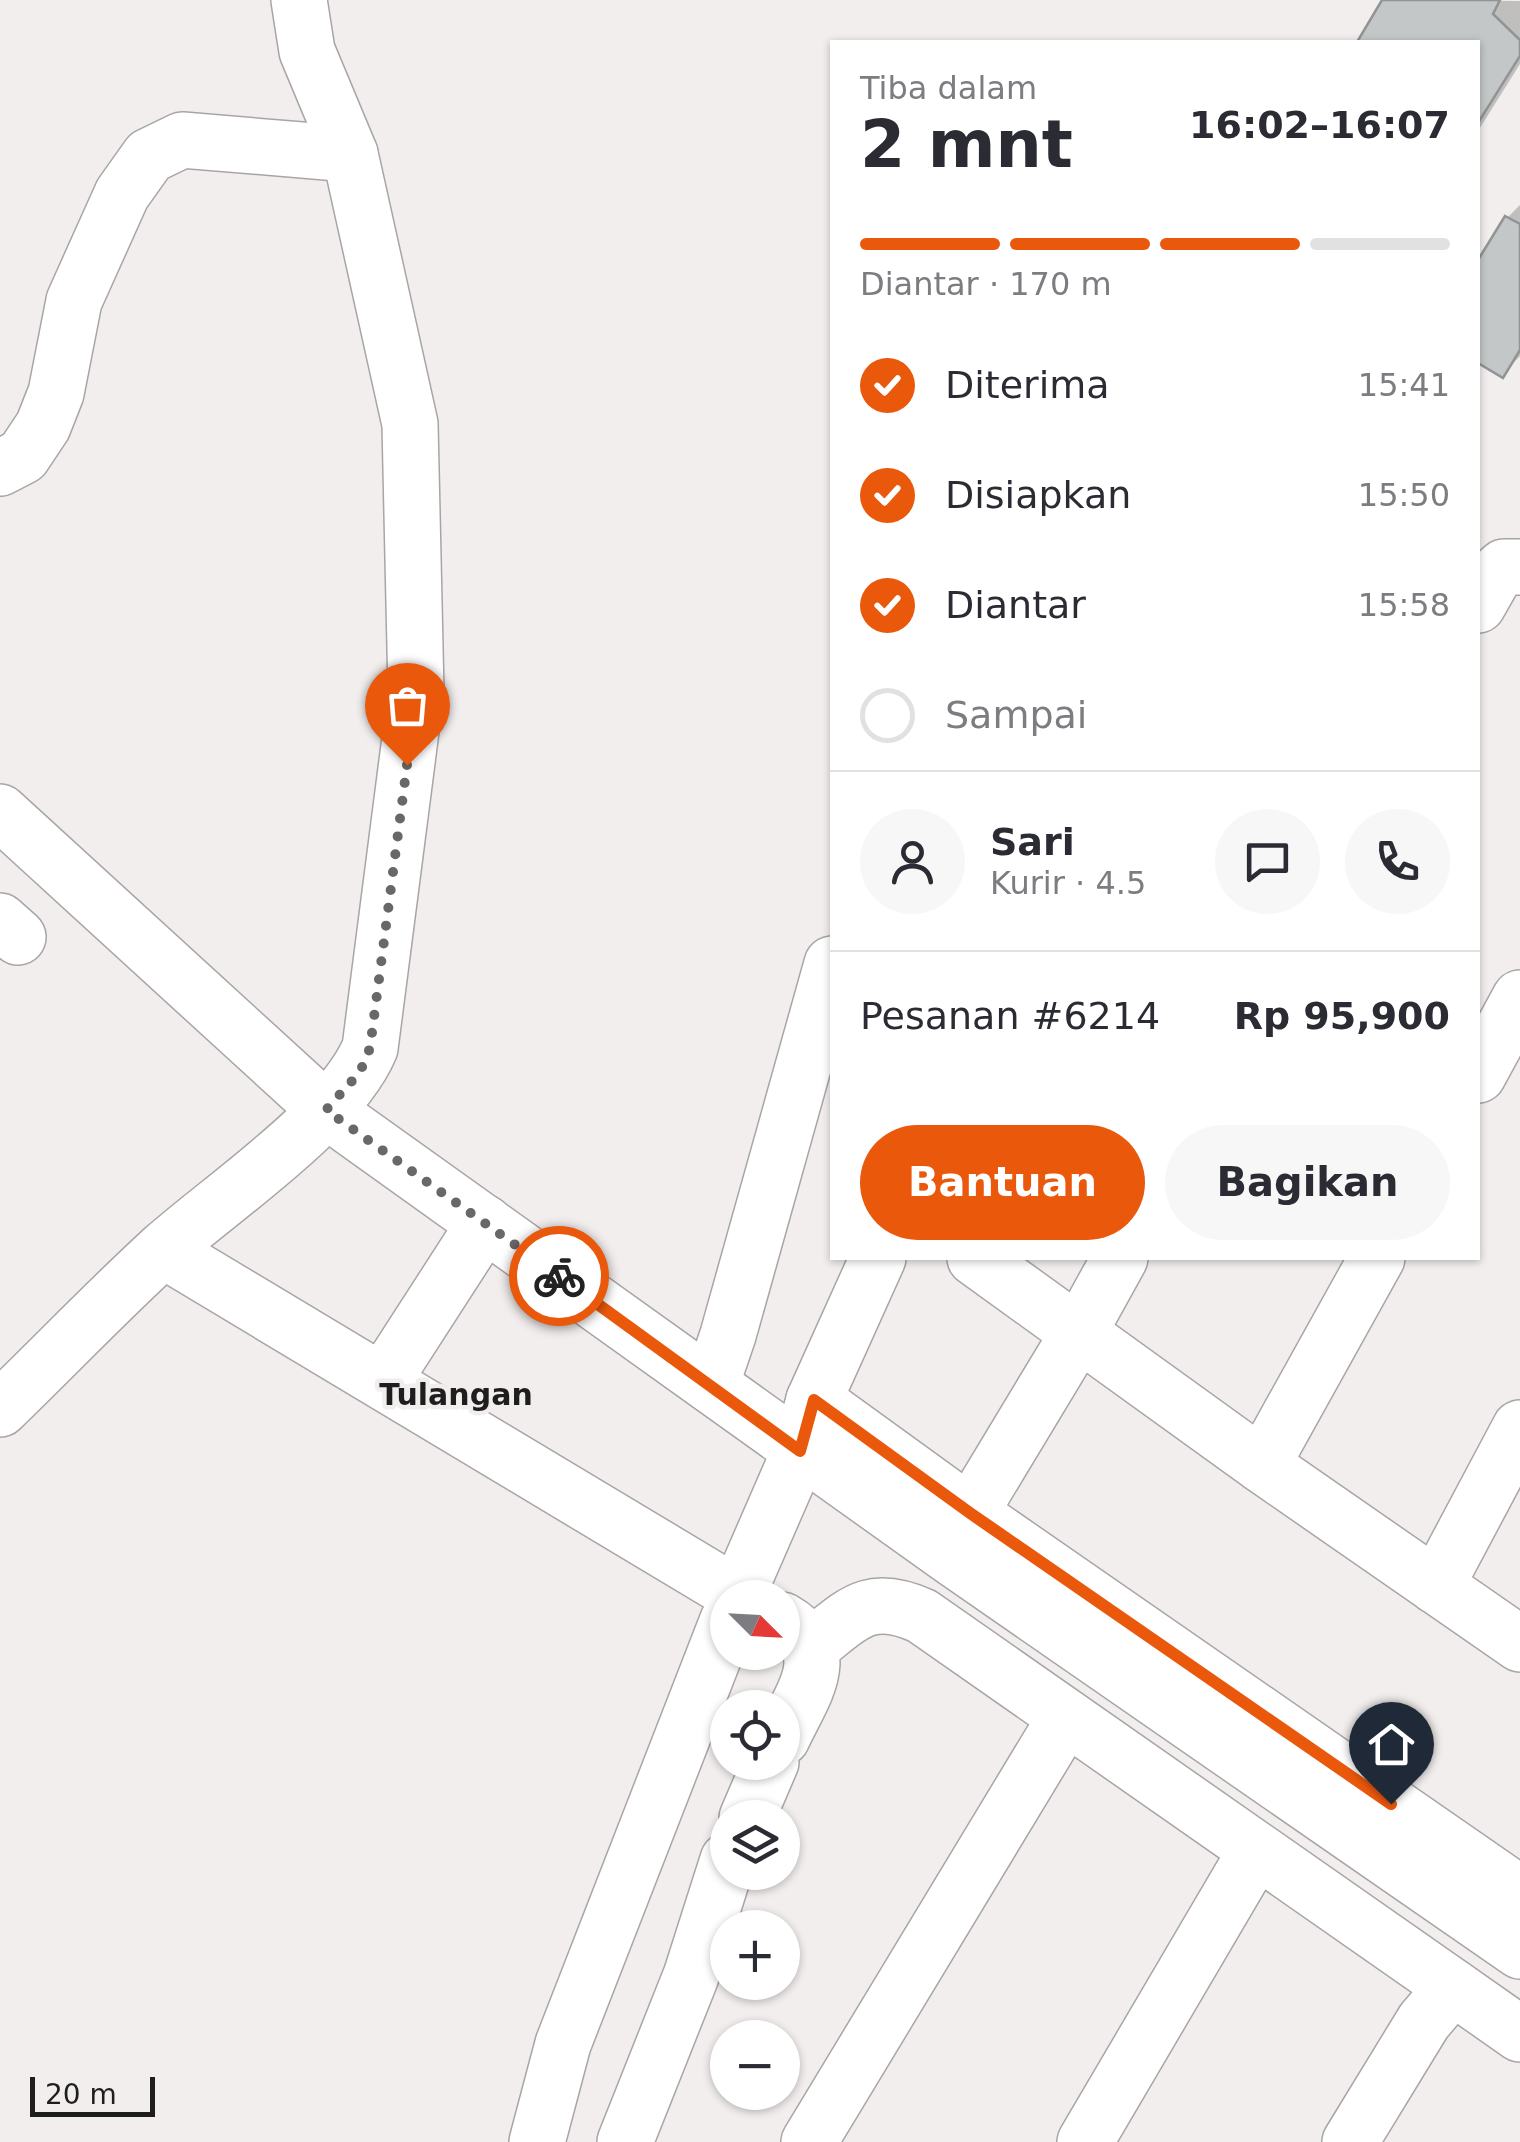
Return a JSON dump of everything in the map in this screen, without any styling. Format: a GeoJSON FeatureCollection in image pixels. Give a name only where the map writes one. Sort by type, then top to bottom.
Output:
{"type":"FeatureCollection","features":[{"type":"Feature","properties":{"kind":"street"},"geometry":{"type":"LineString","coordinates":[[0,1409],[163,1250],[326,1110],[360,1072],[370,1048],[416,692],[410,424],[350,154],[306,50],[299,0]]}},
{"type":"Feature","properties":{"kind":"street"},"geometry":{"type":"LineString","coordinates":[[0,468],[24,456],[43,426],[56,393],[74,300],[122,194],[149,156],[182,140],[350,154]]}},
{"type":"Feature","properties":{"kind":"street"},"geometry":{"type":"LineString","coordinates":[[1480,600],[1494,575],[1504,566],[1520,568]]}},
{"type":"Feature","properties":{"kind":"street"},"geometry":{"type":"LineString","coordinates":[[0,812],[326,1110],[681,1364],[970,1513],[1520,1894]]}},
{"type":"Feature","properties":{"kind":"street"},"geometry":{"type":"LineString","coordinates":[[681,1364],[728,1335],[830,971]]}},
{"type":"Feature","properties":{"kind":"street"},"geometry":{"type":"LineString","coordinates":[[1480,1071],[1520,998]]}},
{"type":"Feature","properties":{"kind":"street"},"geometry":{"type":"LineString","coordinates":[[383,1381],[485,1223]]}},
{"type":"Feature","properties":{"kind":"street"},"geometry":{"type":"LineString","coordinates":[[163,1250],[639,1534],[710,1581]]}},
{"type":"Feature","properties":{"kind":"street"},"geometry":{"type":"LineString","coordinates":[[758,1580],[807,1426],[877,1260]]}},
{"type":"Feature","properties":{"kind":"street"},"geometry":{"type":"LineString","coordinates":[[978,1260],[1262,1465],[1520,1644]]}},
{"type":"Feature","properties":{"kind":"street"},"geometry":{"type":"LineString","coordinates":[[970,1513],[1119,1260]]}},
{"type":"Feature","properties":{"kind":"street"},"geometry":{"type":"LineString","coordinates":[[1262,1465],[1376,1260]]}},
{"type":"Feature","properties":{"kind":"street"},"geometry":{"type":"LineString","coordinates":[[807,1426],[1520,1951]]}},
{"type":"Feature","properties":{"kind":"street"},"geometry":{"type":"LineString","coordinates":[[1436,1586],[1520,1428]]}},
{"type":"Feature","properties":{"kind":"street"},"geometry":{"type":"LineString","coordinates":[[800,1612],[850,1616],[874,1605],[900,1606],[922,1616],[1520,2034]]}},
{"type":"Feature","properties":{"kind":"street"},"geometry":{"type":"LineString","coordinates":[[800,1660],[812,1672],[800,1698]]}},
{"type":"Feature","properties":{"kind":"street"},"geometry":{"type":"LineString","coordinates":[[537,2142],[564,2044],[722,1670]]}},
{"type":"Feature","properties":{"kind":"street"},"geometry":{"type":"LineString","coordinates":[[809,2142],[1066,1717]]}},
{"type":"Feature","properties":{"kind":"street"},"geometry":{"type":"LineString","coordinates":[[1085,2142],[1256,1850]]}},
{"type":"Feature","properties":{"kind":"street"},"geometry":{"type":"LineString","coordinates":[[625,2142],[691,1976],[718,1890]]}},
{"type":"Feature","properties":{"kind":"street"},"geometry":{"type":"LineString","coordinates":[[1350,2142],[1424,2021],[1453,1987]]}},
{"type":"Feature","properties":{"kind":"building"},"geometry":{"type":"Polygon","coordinates":[[[1382,0],[1500,0],[1493,14],[1520,40],[1520,56],[1480,120],[1480,40],[1358,40],[1382,0]]]}},
{"type":"Feature","properties":{"kind":"building"},"geometry":{"type":"Polygon","coordinates":[[[1505,216],[1520,224],[1520,350],[1503,378],[1480,364],[1480,257],[1505,216]]]}},
{"type":"Feature","properties":{"kind":"way so far"},"geometry":{"type":"LineString","coordinates":[[407,765],[370,1048],[360,1072],[326,1110],[559,1276]]}},
{"type":"Feature","properties":{"kind":"district","name":"Tulangan"},"geometry":{"type":"Point","coordinates":[456,1394]}},
{"type":"Feature","properties":{"kind":"route"},"geometry":{"type":"LineString","coordinates":[[559,1276],[800,1451],[814,1400],[970,1513],[1391,1804]]}}]}
